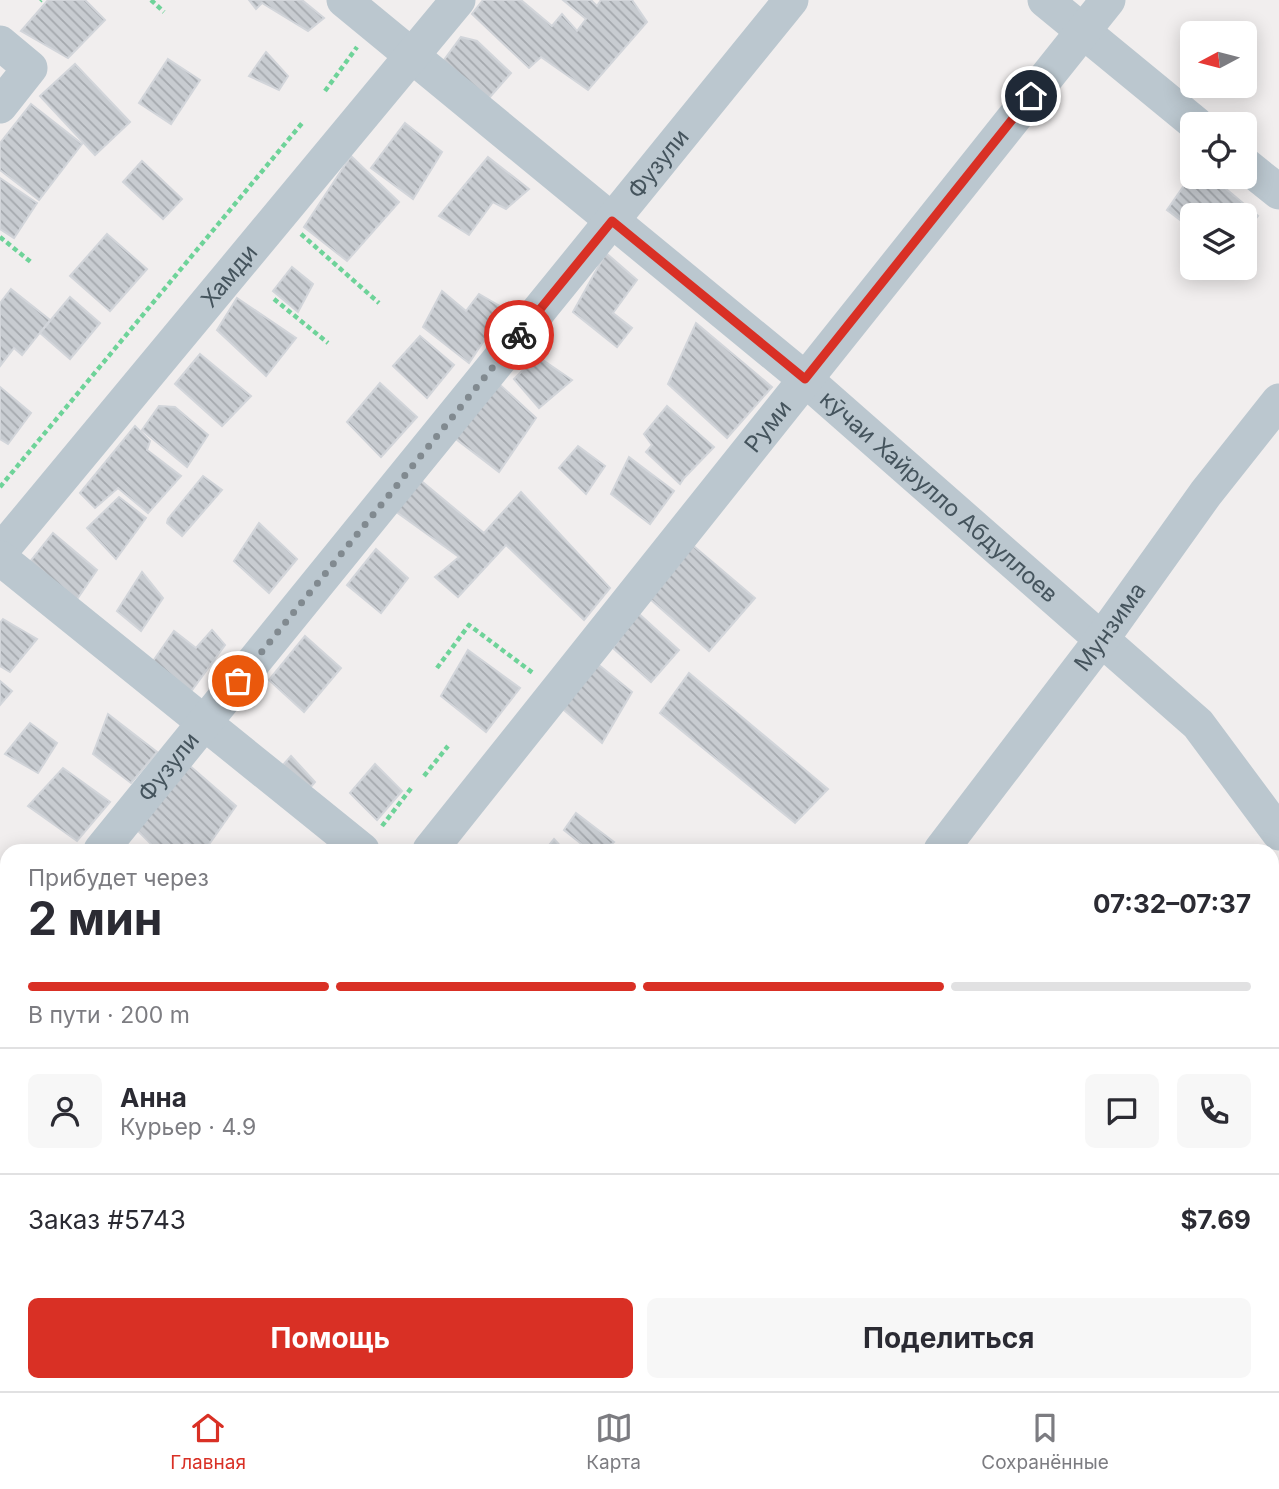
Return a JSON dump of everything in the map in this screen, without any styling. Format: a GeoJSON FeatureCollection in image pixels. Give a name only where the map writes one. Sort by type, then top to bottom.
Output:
{"type":"FeatureCollection","features":[{"type":"Feature","properties":{"kind":"street","name":"кӯчаи Хайрулло Абдуллоев"},"geometry":{"type":"LineString","coordinates":[[344,0],[805,379],[1198,724],[1279,833]]}},
{"type":"Feature","properties":{"kind":"street","name":"Хамди"},"geometry":{"type":"LineString","coordinates":[[0,552],[458,0]]}},
{"type":"Feature","properties":{"kind":"street","name":"Фузули"},"geometry":{"type":"LineString","coordinates":[[105,844],[791,0]]}},
{"type":"Feature","properties":{"kind":"street"},"geometry":{"type":"LineString","coordinates":[[1045,0],[1181,112]]}},
{"type":"Feature","properties":{"kind":"street","name":"Руми"},"geometry":{"type":"LineString","coordinates":[[434,844],[1108,0]]}},
{"type":"Feature","properties":{"kind":"street"},"geometry":{"type":"LineString","coordinates":[[0,43],[30,68],[0,106]]}},
{"type":"Feature","properties":{"kind":"street"},"geometry":{"type":"LineString","coordinates":[[1257,174],[1279,192]]}},
{"type":"Feature","properties":{"kind":"street","name":"Мунзима"},"geometry":{"type":"LineString","coordinates":[[946,844],[1101,639],[1206,494],[1279,401]]}},
{"type":"Feature","properties":{"kind":"street"},"geometry":{"type":"LineString","coordinates":[[0,558],[204,723],[372,838]]}},
{"type":"Feature","properties":{"kind":"path"},"geometry":{"type":"LineString","coordinates":[[152,0],[164,12]]}},
{"type":"Feature","properties":{"kind":"path"},"geometry":{"type":"LineString","coordinates":[[325,91],[357,47]]}},
{"type":"Feature","properties":{"kind":"path"},"geometry":{"type":"LineString","coordinates":[[0,487],[303,122]]}},
{"type":"Feature","properties":{"kind":"path"},"geometry":{"type":"LineString","coordinates":[[300,234],[379,303]]}},
{"type":"Feature","properties":{"kind":"path"},"geometry":{"type":"LineString","coordinates":[[0,237],[32,263]]}},
{"type":"Feature","properties":{"kind":"path"},"geometry":{"type":"LineString","coordinates":[[274,299],[328,344]]}},
{"type":"Feature","properties":{"kind":"path"},"geometry":{"type":"LineString","coordinates":[[437,668],[469,625],[533,673],[540,664]]}},
{"type":"Feature","properties":{"kind":"path"},"geometry":{"type":"LineString","coordinates":[[424,776],[448,746]]}},
{"type":"Feature","properties":{"kind":"path"},"geometry":{"type":"LineString","coordinates":[[372,838],[411,788]]}},
{"type":"Feature","properties":{"kind":"building"},"geometry":{"type":"Polygon","coordinates":[[[48,0],[85,0],[105,20],[68,58],[21,31],[48,0]]]}},
{"type":"Feature","properties":{"kind":"building"},"geometry":{"type":"Polygon","coordinates":[[[249,0],[302,0],[324,18],[308,31],[262,3],[256,9],[249,0]]]}},
{"type":"Feature","properties":{"kind":"building"},"geometry":{"type":"Polygon","coordinates":[[[483,0],[521,0],[552,26],[562,14],[577,31],[586,19],[563,0],[591,0],[597,6],[601,0],[632,0],[647,22],[588,90],[541,57],[529,68],[472,14],[483,0]]]}},
{"type":"Feature","properties":{"kind":"building"},"geometry":{"type":"Polygon","coordinates":[[[461,37],[477,41],[511,73],[482,106],[438,68],[461,37]]]}},
{"type":"Feature","properties":{"kind":"building"},"geometry":{"type":"Polygon","coordinates":[[[266,52],[288,76],[279,90],[249,76],[266,52]]]}},
{"type":"Feature","properties":{"kind":"building"},"geometry":{"type":"Polygon","coordinates":[[[168,59],[200,80],[171,124],[139,103],[168,59]]]}},
{"type":"Feature","properties":{"kind":"building"},"geometry":{"type":"Polygon","coordinates":[[[75,64],[130,122],[95,155],[40,96],[75,64]]]}},
{"type":"Feature","properties":{"kind":"building"},"geometry":{"type":"Polygon","coordinates":[[[31,104],[82,144],[39,200],[0,170],[0,143],[31,104]]]}},
{"type":"Feature","properties":{"kind":"building"},"geometry":{"type":"Polygon","coordinates":[[[405,123],[442,152],[413,199],[371,168],[405,123]]]}},
{"type":"Feature","properties":{"kind":"building"},"geometry":{"type":"Polygon","coordinates":[[[351,156],[399,202],[347,261],[304,227],[351,156]]]}},
{"type":"Feature","properties":{"kind":"building"},"geometry":{"type":"Polygon","coordinates":[[[488,157],[529,189],[506,209],[493,202],[469,235],[439,216],[488,157]]]}},
{"type":"Feature","properties":{"kind":"building"},"geometry":{"type":"Polygon","coordinates":[[[142,161],[182,199],[163,219],[123,182],[142,161]]]}},
{"type":"Feature","properties":{"kind":"building"},"geometry":{"type":"Polygon","coordinates":[[[0,178],[37,203],[14,238],[0,229],[0,178]]]}},
{"type":"Feature","properties":{"kind":"building"},"geometry":{"type":"Polygon","coordinates":[[[1182,189],[1226,189],[1243,203],[1180,203],[1180,220],[1167,210],[1182,189]]]}},
{"type":"Feature","properties":{"kind":"building"},"geometry":{"type":"Polygon","coordinates":[[[107,234],[147,269],[110,311],[70,276],[107,234]]]}},
{"type":"Feature","properties":{"kind":"building"},"geometry":{"type":"Polygon","coordinates":[[[606,253],[637,280],[613,313],[632,328],[617,347],[573,312],[606,253]]]}},
{"type":"Feature","properties":{"kind":"building"},"geometry":{"type":"Polygon","coordinates":[[[292,267],[313,284],[298,312],[273,291],[292,267]]]}},
{"type":"Feature","properties":{"kind":"building"},"geometry":{"type":"Polygon","coordinates":[[[11,289],[50,320],[22,355],[14,348],[0,366],[0,303],[11,289]]]}},
{"type":"Feature","properties":{"kind":"building"},"geometry":{"type":"Polygon","coordinates":[[[442,291],[466,311],[479,294],[505,309],[469,363],[423,327],[442,291]]]}},
{"type":"Feature","properties":{"kind":"building"},"geometry":{"type":"Polygon","coordinates":[[[70,297],[100,323],[70,359],[40,333],[70,297]]]}},
{"type":"Feature","properties":{"kind":"building"},"geometry":{"type":"Polygon","coordinates":[[[237,298],[296,338],[266,376],[217,330],[237,298]]]}},
{"type":"Feature","properties":{"kind":"building"},"geometry":{"type":"Polygon","coordinates":[[[696,323],[772,387],[727,438],[668,384],[696,323]]]}},
{"type":"Feature","properties":{"kind":"building"},"geometry":{"type":"Polygon","coordinates":[[[420,336],[454,365],[427,398],[393,366],[420,336]]]}},
{"type":"Feature","properties":{"kind":"building"},"geometry":{"type":"Polygon","coordinates":[[[200,354],[251,396],[222,426],[175,384],[200,354]]]}},
{"type":"Feature","properties":{"kind":"building"},"geometry":{"type":"Polygon","coordinates":[[[537,356],[572,380],[539,408],[514,379],[537,356]]]}},
{"type":"Feature","properties":{"kind":"building"},"geometry":{"type":"Polygon","coordinates":[[[380,383],[417,417],[381,457],[347,422],[380,383]]]}},
{"type":"Feature","properties":{"kind":"building"},"geometry":{"type":"Polygon","coordinates":[[[498,383],[536,418],[499,472],[452,436],[498,383]]]}},
{"type":"Feature","properties":{"kind":"building"},"geometry":{"type":"Polygon","coordinates":[[[0,387],[31,413],[8,444],[0,439],[0,387]]]}},
{"type":"Feature","properties":{"kind":"building"},"geometry":{"type":"Polygon","coordinates":[[[159,406],[175,407],[208,435],[187,467],[142,430],[159,406]]]}},
{"type":"Feature","properties":{"kind":"building"},"geometry":{"type":"Polygon","coordinates":[[[667,406],[714,447],[680,484],[646,452],[652,445],[644,434],[667,406]]]}},
{"type":"Feature","properties":{"kind":"building"},"geometry":{"type":"Polygon","coordinates":[[[135,426],[150,441],[147,450],[181,476],[148,513],[118,488],[95,508],[80,493],[135,426]]]}},
{"type":"Feature","properties":{"kind":"building"},"geometry":{"type":"Polygon","coordinates":[[[578,446],[605,466],[586,494],[559,468],[578,446]]]}},
{"type":"Feature","properties":{"kind":"building"},"geometry":{"type":"Polygon","coordinates":[[[629,457],[674,491],[650,524],[611,494],[629,457]]]}},
{"type":"Feature","properties":{"kind":"building"},"geometry":{"type":"Polygon","coordinates":[[[203,476],[222,490],[182,536],[167,523],[168,519],[203,476]]]}},
{"type":"Feature","properties":{"kind":"building"},"geometry":{"type":"Polygon","coordinates":[[[419,479],[484,533],[521,492],[610,588],[584,620],[506,545],[458,597],[435,577],[459,557],[395,511],[419,479]]]}},
{"type":"Feature","properties":{"kind":"building"},"geometry":{"type":"Polygon","coordinates":[[[119,497],[146,518],[116,559],[87,528],[119,497]]]}},
{"type":"Feature","properties":{"kind":"building"},"geometry":{"type":"Polygon","coordinates":[[[259,523],[297,559],[269,593],[234,561],[259,523]]]}},
{"type":"Feature","properties":{"kind":"building"},"geometry":{"type":"Polygon","coordinates":[[[53,533],[97,570],[73,605],[25,568],[53,533]]]}},
{"type":"Feature","properties":{"kind":"building"},"geometry":{"type":"Polygon","coordinates":[[[690,543],[755,598],[709,651],[649,598],[690,543]]]}},
{"type":"Feature","properties":{"kind":"building"},"geometry":{"type":"Polygon","coordinates":[[[376,549],[408,578],[381,613],[347,585],[376,549]]]}},
{"type":"Feature","properties":{"kind":"building"},"geometry":{"type":"Polygon","coordinates":[[[142,572],[163,598],[141,631],[117,611],[142,572]]]}},
{"type":"Feature","properties":{"kind":"building"},"geometry":{"type":"Polygon","coordinates":[[[638,613],[679,650],[651,682],[613,648],[638,613]]]}},
{"type":"Feature","properties":{"kind":"building"},"geometry":{"type":"Polygon","coordinates":[[[3,619],[37,639],[10,672],[0,666],[0,623],[3,619]]]}},
{"type":"Feature","properties":{"kind":"building"},"geometry":{"type":"Polygon","coordinates":[[[212,630],[225,645],[187,697],[151,664],[174,631],[196,648],[212,630]]]}},
{"type":"Feature","properties":{"kind":"building"},"geometry":{"type":"Polygon","coordinates":[[[305,636],[341,668],[304,712],[269,680],[305,636]]]}},
{"type":"Feature","properties":{"kind":"building"},"geometry":{"type":"Polygon","coordinates":[[[468,650],[520,688],[486,732],[441,696],[468,650]]]}},
{"type":"Feature","properties":{"kind":"building"},"geometry":{"type":"Polygon","coordinates":[[[594,661],[632,692],[602,743],[558,705],[594,661]]]}},
{"type":"Feature","properties":{"kind":"building"},"geometry":{"type":"Polygon","coordinates":[[[689,673],[828,789],[795,823],[660,713],[689,673]]]}},
{"type":"Feature","properties":{"kind":"building"},"geometry":{"type":"Polygon","coordinates":[[[0,681],[12,691],[0,705],[0,681]]]}},
{"type":"Feature","properties":{"kind":"building"},"geometry":{"type":"Polygon","coordinates":[[[108,714],[157,752],[131,783],[93,754],[108,714]]]}},
{"type":"Feature","properties":{"kind":"building"},"geometry":{"type":"Polygon","coordinates":[[[30,723],[57,743],[38,773],[5,754],[30,723]]]}},
{"type":"Feature","properties":{"kind":"building"},"geometry":{"type":"Polygon","coordinates":[[[291,756],[315,782],[303,796],[274,775],[291,756]]]}},
{"type":"Feature","properties":{"kind":"building"},"geometry":{"type":"Polygon","coordinates":[[[375,764],[402,791],[377,820],[350,793],[375,764]]]}},
{"type":"Feature","properties":{"kind":"building"},"geometry":{"type":"Polygon","coordinates":[[[190,766],[236,806],[209,844],[151,844],[134,827],[190,766]]]}},
{"type":"Feature","properties":{"kind":"building"},"geometry":{"type":"Polygon","coordinates":[[[63,768],[110,802],[77,841],[28,806],[63,768]]]}},
{"type":"Feature","properties":{"kind":"building"},"geometry":{"type":"Polygon","coordinates":[[[576,813],[614,842],[582,844],[564,830],[576,813]]]}},
{"type":"Feature","properties":{"kind":"way so far"},"geometry":{"type":"LineString","coordinates":[[238,681],[519,335]]}},
{"type":"Feature","properties":{"kind":"route"},"geometry":{"type":"LineString","coordinates":[[519,335],[612,221],[805,379],[1031,96]]}}]}
